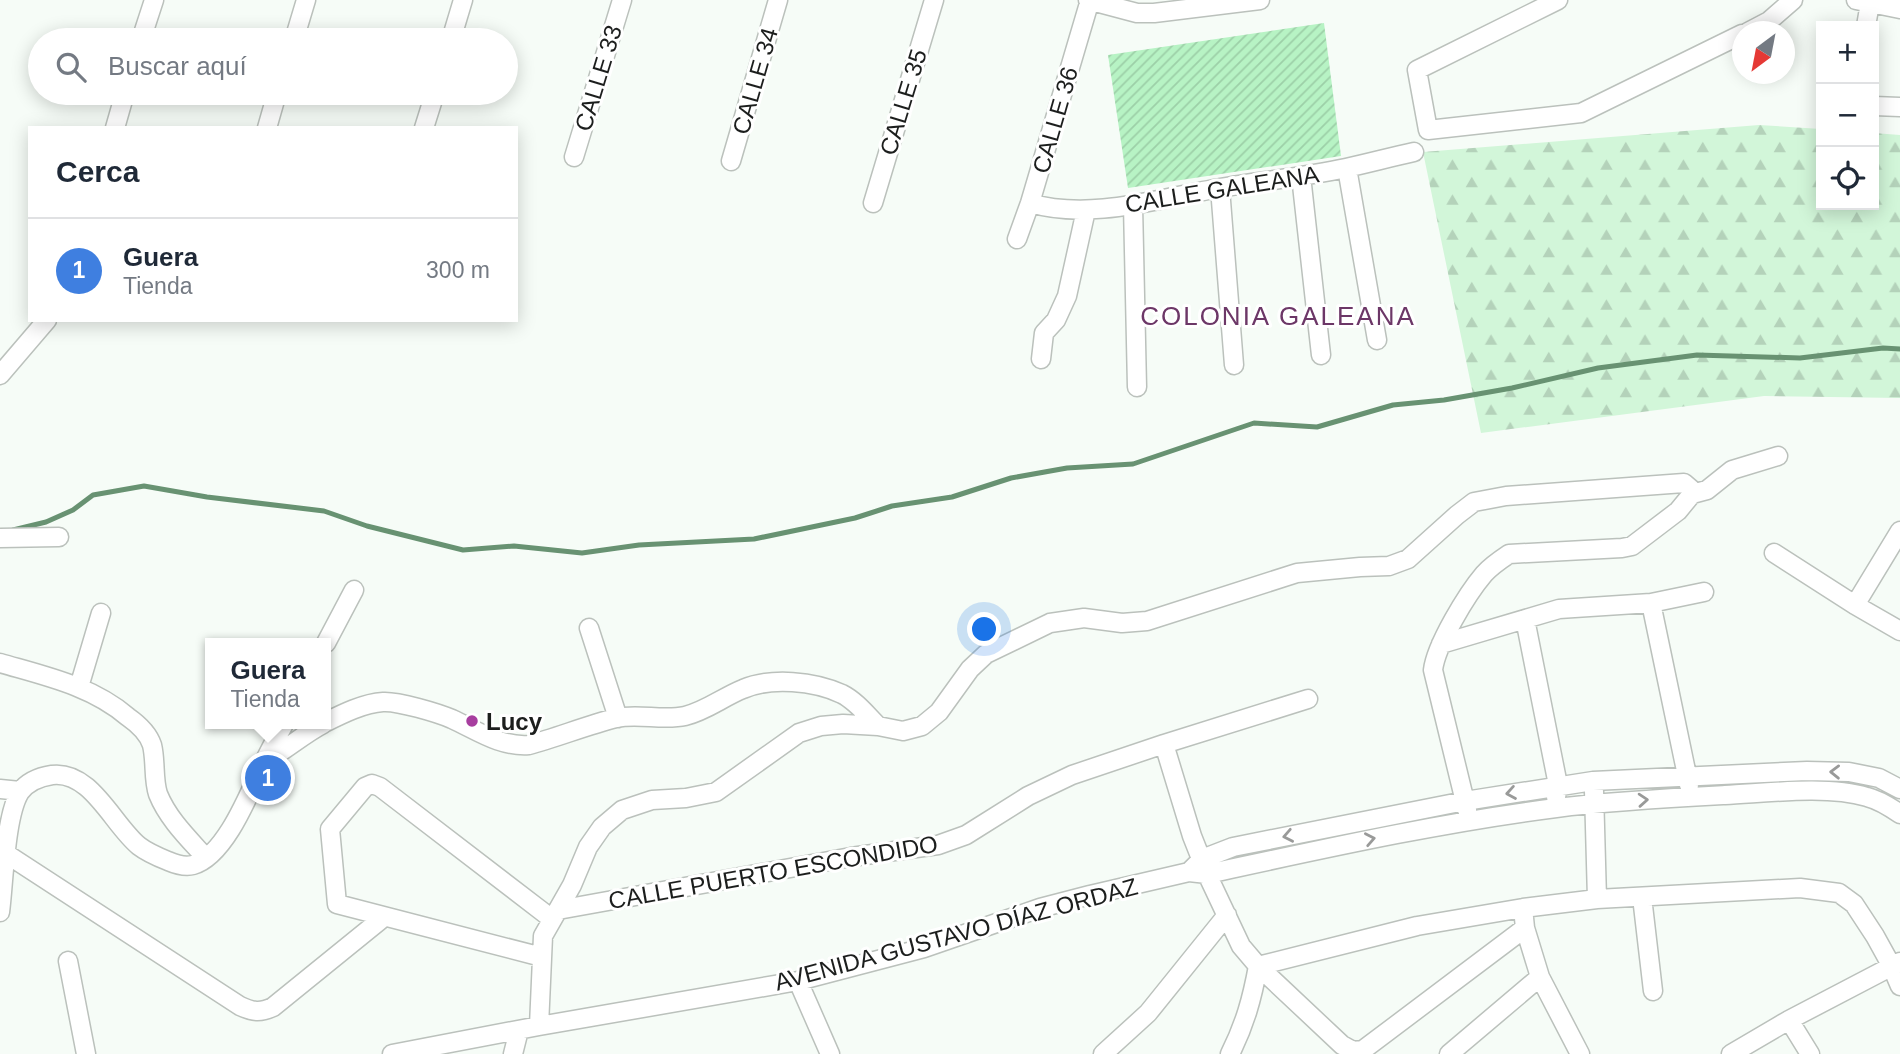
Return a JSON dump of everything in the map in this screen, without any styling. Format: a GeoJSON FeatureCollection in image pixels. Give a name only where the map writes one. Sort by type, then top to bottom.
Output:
{"type":"FeatureCollection","features":[{"type":"Feature","properties":{"kind":"street"},"geometry":{"type":"LineString","coordinates":[[145,28],[154,0]]}},
{"type":"Feature","properties":{"kind":"street"},"geometry":{"type":"LineString","coordinates":[[298,28],[306,0]]}},
{"type":"Feature","properties":{"kind":"street"},"geometry":{"type":"LineString","coordinates":[[454,28],[463,0]]}},
{"type":"Feature","properties":{"kind":"street","name":"CALLE 33"},"geometry":{"type":"LineString","coordinates":[[574,157],[622,0]]}},
{"type":"Feature","properties":{"kind":"street","name":"CALLE 34"},"geometry":{"type":"LineString","coordinates":[[731,161],[778,0]]}},
{"type":"Feature","properties":{"kind":"street","name":"CALLE 35"},"geometry":{"type":"LineString","coordinates":[[873,203],[934,0]]}},
{"type":"Feature","properties":{"kind":"street"},"geometry":{"type":"LineString","coordinates":[[1089,0],[1137,13],[1260,0]]}},
{"type":"Feature","properties":{"kind":"street","name":"CALLE 36"},"geometry":{"type":"LineString","coordinates":[[1017,239],[1089,0]]}},
{"type":"Feature","properties":{"kind":"street"},"geometry":{"type":"LineString","coordinates":[[1558,0],[1417,70],[1427,130],[1581,113],[1732,39]]}},
{"type":"Feature","properties":{"kind":"street"},"geometry":{"type":"LineString","coordinates":[[1769,21],[1793,0]]}},
{"type":"Feature","properties":{"kind":"street"},"geometry":{"type":"LineString","coordinates":[[1865,21],[1863,2],[1900,9]]}},
{"type":"Feature","properties":{"kind":"street"},"geometry":{"type":"LineString","coordinates":[[115,126],[121,105]]}},
{"type":"Feature","properties":{"kind":"street"},"geometry":{"type":"LineString","coordinates":[[268,126],[274,105]]}},
{"type":"Feature","properties":{"kind":"street"},"geometry":{"type":"LineString","coordinates":[[425,126],[431,105]]}},
{"type":"Feature","properties":{"kind":"street"},"geometry":{"type":"LineString","coordinates":[[1879,106],[1900,107]]}},
{"type":"Feature","properties":{"kind":"street","name":"CALLE GALEANA"},"geometry":{"type":"LineString","coordinates":[[1030,203],[1046,208],[1086,210],[1133,205],[1347,168],[1414,152]]}},
{"type":"Feature","properties":{"kind":"street"},"geometry":{"type":"LineString","coordinates":[[1347,168],[1377,340]]}},
{"type":"Feature","properties":{"kind":"street"},"geometry":{"type":"LineString","coordinates":[[1301,176],[1321,355]]}},
{"type":"Feature","properties":{"kind":"street"},"geometry":{"type":"LineString","coordinates":[[1220,188],[1234,365]]}},
{"type":"Feature","properties":{"kind":"street"},"geometry":{"type":"LineString","coordinates":[[1133,205],[1137,387]]}},
{"type":"Feature","properties":{"kind":"street"},"geometry":{"type":"LineString","coordinates":[[1041,359],[1044,333],[1056,320],[1067,296],[1086,210]]}},
{"type":"Feature","properties":{"kind":"street"},"geometry":{"type":"LineString","coordinates":[[0,375],[45,322]]}},
{"type":"Feature","properties":{"kind":"street"},"geometry":{"type":"LineString","coordinates":[[1470,820],[1433,670],[1441,644],[1469,595],[1484,575],[1509,554],[1632,546],[1678,511],[1692,494],[1707,490],[1732,470],[1778,456]]}},
{"type":"Feature","properties":{"kind":"street"},"geometry":{"type":"LineString","coordinates":[[540,1026],[543,936],[572,885],[588,847],[602,827],[622,810],[652,800],[686,798],[716,792],[799,733],[821,726],[878,726],[903,731],[922,726],[939,712],[970,669],[986,653],[1050,623],[1084,618],[1122,623],[1147,621],[1297,573],[1389,566],[1408,559],[1457,514],[1475,502],[1506,496],[1684,484],[1691,489],[1692,494]]}},
{"type":"Feature","properties":{"kind":"street"},"geometry":{"type":"LineString","coordinates":[[1855,605],[1900,531]]}},
{"type":"Feature","properties":{"kind":"street"},"geometry":{"type":"LineString","coordinates":[[0,538],[59,537]]}},
{"type":"Feature","properties":{"kind":"street"},"geometry":{"type":"LineString","coordinates":[[1774,553],[1900,631]]}},
{"type":"Feature","properties":{"kind":"street"},"geometry":{"type":"LineString","coordinates":[[329,638],[354,590]]}},
{"type":"Feature","properties":{"kind":"street"},"geometry":{"type":"LineString","coordinates":[[1441,644],[1559,608],[1651,603],[1704,592]]}},
{"type":"Feature","properties":{"kind":"street"},"geometry":{"type":"LineString","coordinates":[[1651,603],[1691,797]]}},
{"type":"Feature","properties":{"kind":"street"},"geometry":{"type":"LineString","coordinates":[[79,687],[101,613]]}},
{"type":"Feature","properties":{"kind":"street"},"geometry":{"type":"LineString","coordinates":[[1525,619],[1558,785],[1556,808]]}},
{"type":"Feature","properties":{"kind":"street"},"geometry":{"type":"LineString","coordinates":[[589,628],[618,718]]}},
{"type":"Feature","properties":{"kind":"street"},"geometry":{"type":"LineString","coordinates":[[0,663],[79,687],[115,706],[141,727],[152,744],[157,792],[183,832],[206,858]]}},
{"type":"Feature","properties":{"kind":"street"},"geometry":{"type":"LineString","coordinates":[[331,720],[345,712],[383,702],[449,718],[492,739],[516,746],[529,745],[618,718],[682,717],[702,711],[744,688],[765,683],[791,682],[842,694],[857,704],[878,726]]}},
{"type":"Feature","properties":{"kind":"street","name":"CALLE PUERTO ESCONDIDO"},"geometry":{"type":"LineString","coordinates":[[555,915],[837,859],[938,845],[965,835],[1028,796],[1072,775],[1308,699]]}},
{"type":"Feature","properties":{"kind":"street"},"geometry":{"type":"LineString","coordinates":[[0,912],[5,853],[14,807],[20,791],[29,782],[41,776],[59,774],[75,779],[87,787],[139,846],[176,864],[192,866],[206,858],[222,842],[235,822],[281,729]]}},
{"type":"Feature","properties":{"kind":"street"},"geometry":{"type":"LineString","coordinates":[[264,762],[314,729]]}},
{"type":"Feature","properties":{"kind":"street"},"geometry":{"type":"LineString","coordinates":[[1164,744],[1199,868],[1227,915],[1241,946],[1258,966],[1342,1045],[1353,1051],[1363,1050],[1525,928]]}},
{"type":"Feature","properties":{"kind":"street","name":"AVENIDA GUSTAVO DÍAZ ORDAZ"},"geometry":{"type":"LineString","coordinates":[[1199,868],[1233,847],[1465,801],[1593,781],[1807,771],[1849,772],[1879,778],[1898,801]]}},
{"type":"Feature","properties":{"kind":"street"},"geometry":{"type":"LineString","coordinates":[[1593,781],[1597,899]]}},
{"type":"Feature","properties":{"kind":"street"},"geometry":{"type":"LineString","coordinates":[[542,957],[337,904],[330,830],[365,787],[372,784],[380,787],[555,915]]}},
{"type":"Feature","properties":{"kind":"street"},"geometry":{"type":"LineString","coordinates":[[0,789],[20,791]]}},
{"type":"Feature","properties":{"kind":"street","name":"AVENIDA GUSTAVO DÍAZ ORDAZ"},"geometry":{"type":"LineString","coordinates":[[393,1054],[797,981],[924,948],[1040,908],[1199,868],[1470,820],[1595,803],[1804,791],[1843,792],[1898,801]]}},
{"type":"Feature","properties":{"kind":"street"},"geometry":{"type":"LineString","coordinates":[[5,853],[240,1006],[252,1011],[263,1012],[273,1007],[384,917]]}},
{"type":"Feature","properties":{"kind":"street"},"geometry":{"type":"LineString","coordinates":[[1258,966],[1417,926],[1523,908],[1597,899],[1800,888],[1839,894],[1854,904],[1896,964],[1900,986]]}},
{"type":"Feature","properties":{"kind":"street"},"geometry":{"type":"LineString","coordinates":[[1642,897],[1653,991]]}},
{"type":"Feature","properties":{"kind":"street"},"geometry":{"type":"LineString","coordinates":[[1523,908],[1525,928],[1540,977],[1580,1054]]}},
{"type":"Feature","properties":{"kind":"street"},"geometry":{"type":"LineString","coordinates":[[1103,1054],[1148,1013],[1227,915]]}},
{"type":"Feature","properties":{"kind":"street"},"geometry":{"type":"LineString","coordinates":[[68,961],[86,1054]]}},
{"type":"Feature","properties":{"kind":"street"},"geometry":{"type":"LineString","coordinates":[[1731,1054],[1896,964]]}},
{"type":"Feature","properties":{"kind":"street"},"geometry":{"type":"LineString","coordinates":[[1230,1054],[1252,1000],[1258,966]]}},
{"type":"Feature","properties":{"kind":"street"},"geometry":{"type":"LineString","coordinates":[[1449,1054],[1540,977]]}},
{"type":"Feature","properties":{"kind":"street"},"geometry":{"type":"LineString","coordinates":[[797,981],[830,1054]]}},
{"type":"Feature","properties":{"kind":"street"},"geometry":{"type":"LineString","coordinates":[[1789,1020],[1810,1054]]}},
{"type":"Feature","properties":{"kind":"street"},"geometry":{"type":"LineString","coordinates":[[513,1054],[519,1030]]}},
{"type":"Feature","properties":{"kind":"green space"},"geometry":{"type":"Polygon","coordinates":[[[1759,125],[1816,129],[1816,210],[1879,210],[1879,133],[1900,135],[1900,398],[1764,396],[1481,433],[1423,152],[1759,125]]]}},
{"type":"Feature","properties":{"kind":"building"},"geometry":{"type":"Polygon","coordinates":[[[1324,23],[1341,156],[1128,188],[1108,55],[1324,23]]]}},
{"type":"Feature","properties":{"kind":"waterway"},"geometry":{"type":"LineString","coordinates":[[13,530],[46,522],[73,510],[93,495],[144,486],[207,497],[324,511],[367,526],[463,550],[514,546],[582,553],[639,545],[754,539],[855,518],[892,506],[952,497],[1011,478],[1067,468],[1133,464],[1254,423],[1317,427],[1393,405],[1444,400],[1598,368],[1697,355],[1800,358],[1883,348],[1900,349]]}},
{"type":"Feature","properties":{"kind":"place","name":"Lucy"},"geometry":{"type":"Point","coordinates":[472,721]}},
{"type":"Feature","properties":{"kind":"place","name":"Guera"},"geometry":{"type":"Point","coordinates":[268,778]}},
{"type":"Feature","properties":{"kind":"district","name":"COLONIA GALEANA"},"geometry":{"type":"Point","coordinates":[1278,316]}}]}
